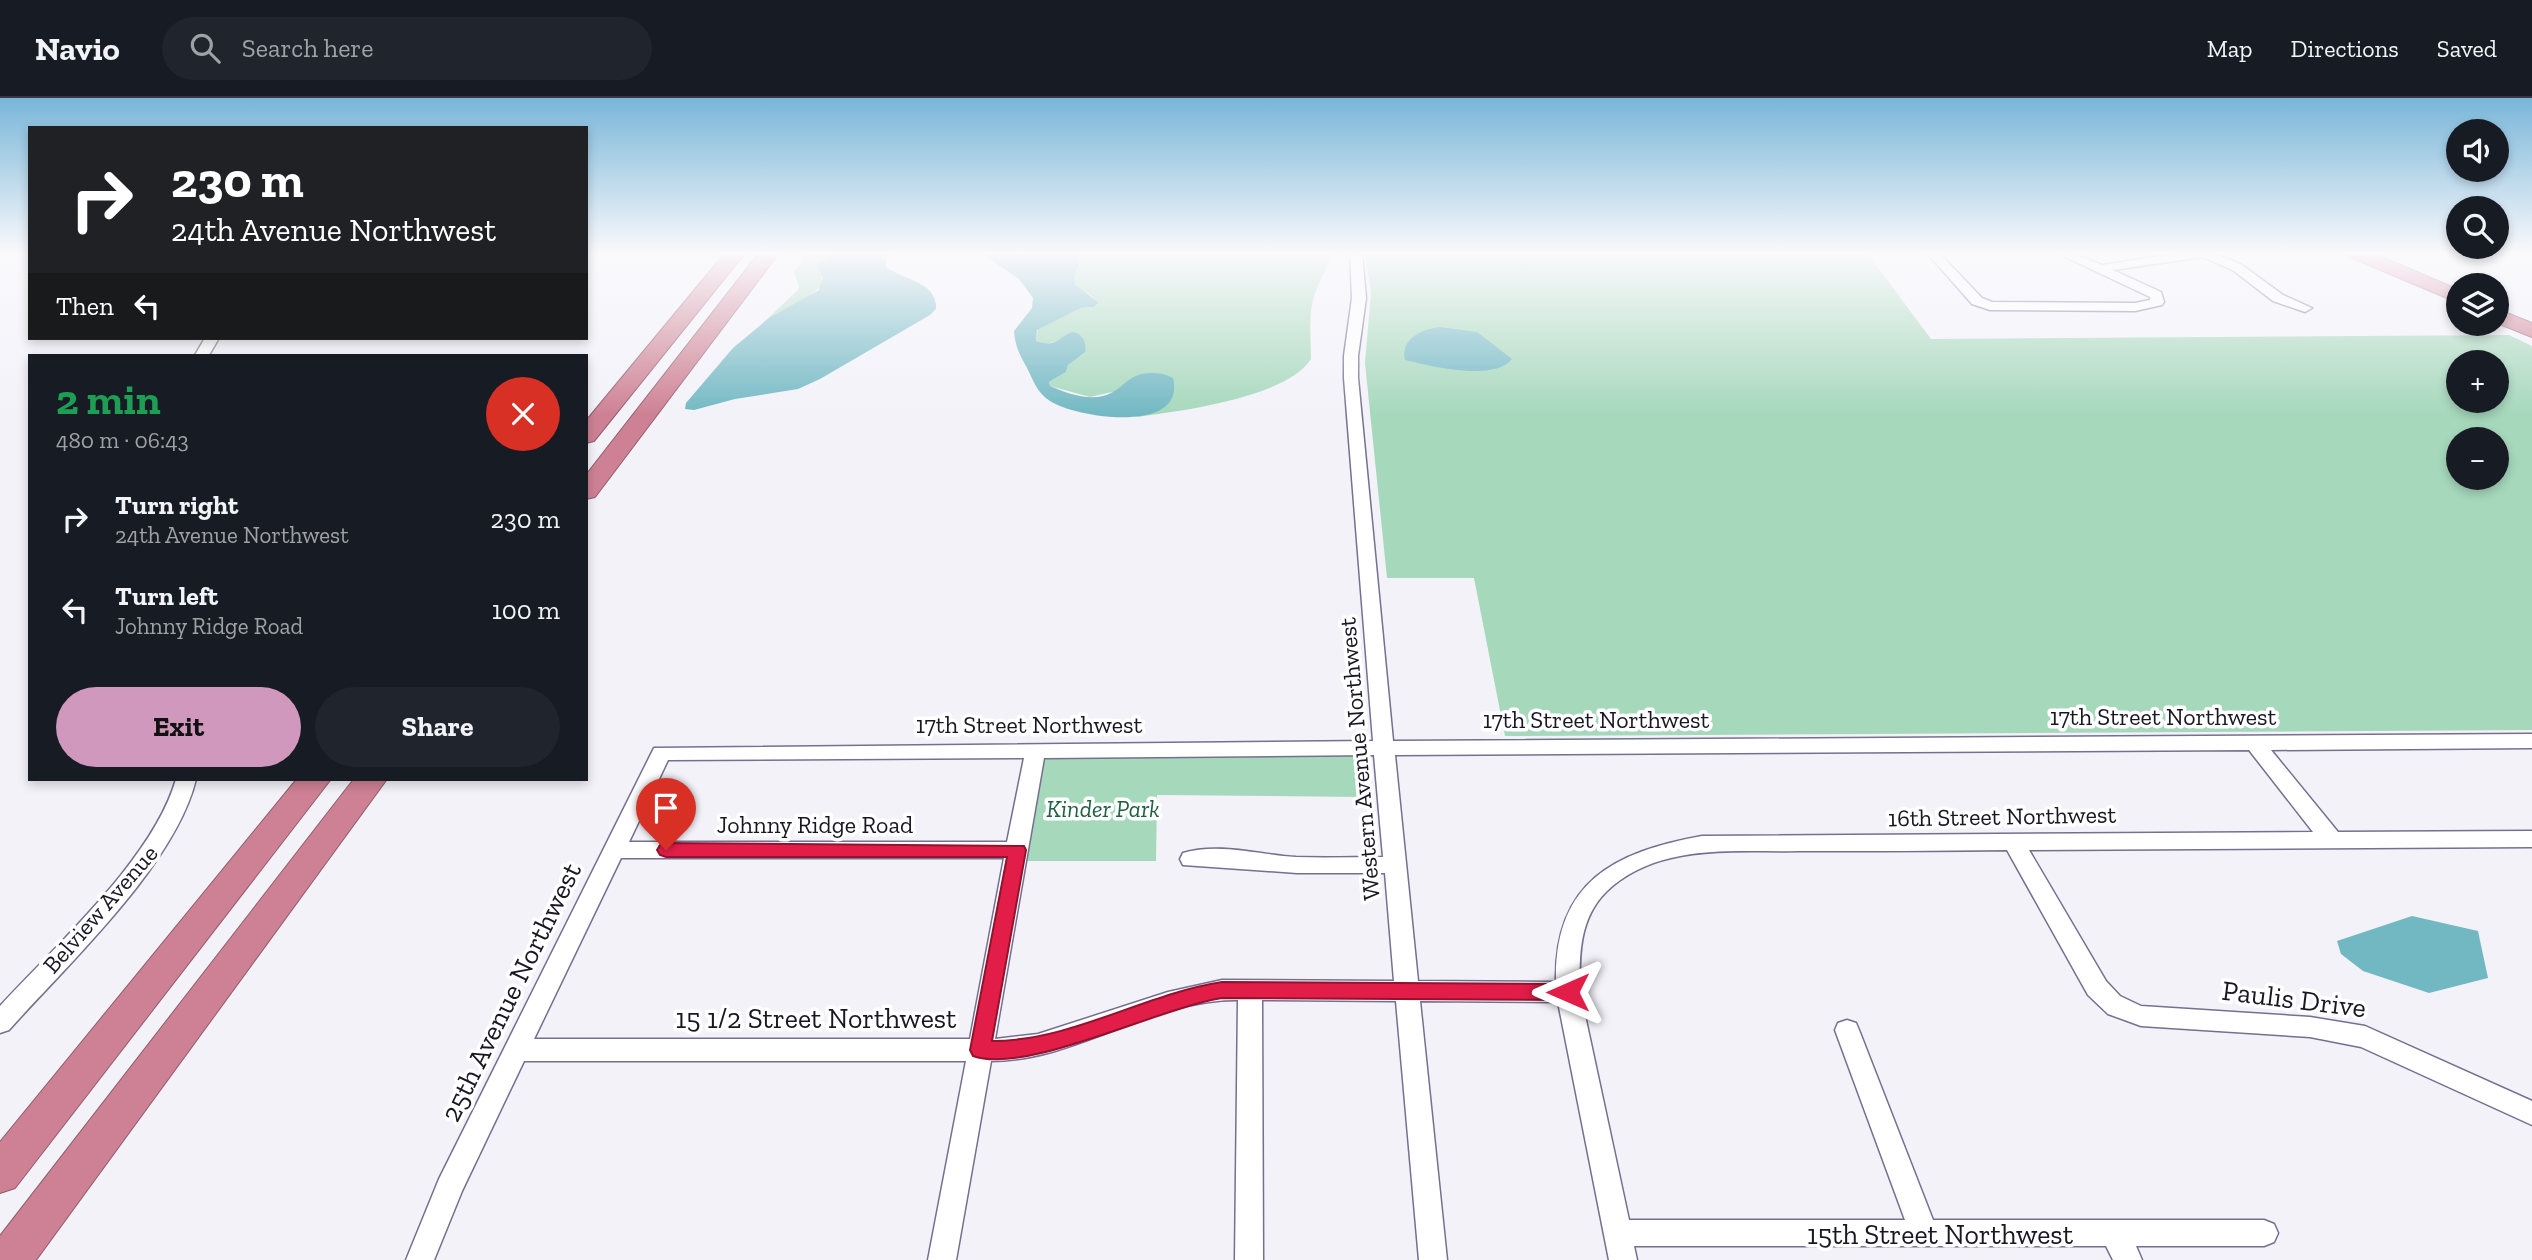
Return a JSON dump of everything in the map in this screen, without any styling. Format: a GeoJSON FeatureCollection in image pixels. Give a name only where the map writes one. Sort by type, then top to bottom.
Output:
{"type":"FeatureCollection","features":[{"type":"Feature","properties":{"kind":"highway"},"geometry":{"type":"LineString","coordinates":[[588,434],[691,307]]}},
{"type":"Feature","properties":{"kind":"highway"},"geometry":{"type":"LineString","coordinates":[[588,489],[727,307]]}},
{"type":"Feature","properties":{"kind":"highway"},"geometry":{"type":"LineString","coordinates":[[2513,307],[2532,316]]}},
{"type":"Feature","properties":{"kind":"highway"},"geometry":{"type":"LineString","coordinates":[[2509,320],[2532,331]]}},
{"type":"Feature","properties":{"kind":"highway"},"geometry":{"type":"LineString","coordinates":[[0,1174],[313,781]]}},
{"type":"Feature","properties":{"kind":"highway"},"geometry":{"type":"LineString","coordinates":[[9,1260],[369,781]]}},
{"type":"Feature","properties":{"kind":"street","name":"Western Avenue Northwest"},"geometry":{"type":"LineString","coordinates":[[1358,307],[1351,378],[1433,1260]]}},
{"type":"Feature","properties":{"kind":"street","name":"17th Street Northwest"},"geometry":{"type":"LineString","coordinates":[[661,753],[2532,741]]}},
{"type":"Feature","properties":{"kind":"street"},"geometry":{"type":"LineString","coordinates":[[2254,742],[2330,838]]}},
{"type":"Feature","properties":{"kind":"street"},"geometry":{"type":"LineString","coordinates":[[942,1260],[1035,751]]}},
{"type":"Feature","properties":{"kind":"street","name":"25th Avenue Northwest"},"geometry":{"type":"LineString","coordinates":[[420,1260],[449,1188],[661,753]]}},
{"type":"Feature","properties":{"kind":"street","name":"Belview Avenue"},"geometry":{"type":"LineString","coordinates":[[0,1023],[150,852],[175,817],[186,783]]}},
{"type":"Feature","properties":{"kind":"street","name":"16th Street Northwest"},"geometry":{"type":"LineString","coordinates":[[1619,1246],[1568,992],[1565,962],[1569,934],[1579,909],[1596,888],[1616,871],[1642,857],[1671,848],[1702,844],[2330,838],[2532,839]]}},
{"type":"Feature","properties":{"kind":"street","name":"Paulis Drive"},"geometry":{"type":"LineString","coordinates":[[2013,842],[2097,988],[2105,999],[2118,1009],[2141,1016],[2310,1027],[2365,1037],[2532,1113]]}},
{"type":"Feature","properties":{"kind":"street","name":"Johnny Ridge Road"},"geometry":{"type":"LineString","coordinates":[[612,850],[1017,850]]}},
{"type":"Feature","properties":{"kind":"street"},"geometry":{"type":"LineString","coordinates":[[1191,859],[1237,859],[1297,865],[1395,865]]}},
{"type":"Feature","properties":{"kind":"street","name":"15 1/2 Street Northwest"},"geometry":{"type":"LineString","coordinates":[[517,1050],[1011,1050],[1043,1045],[1194,995],[1222,990],[1568,992]]}},
{"type":"Feature","properties":{"kind":"street"},"geometry":{"type":"LineString","coordinates":[[1249,1260],[1250,990]]}},
{"type":"Feature","properties":{"kind":"street"},"geometry":{"type":"LineString","coordinates":[[1847,1030],[1924,1234]]}},
{"type":"Feature","properties":{"kind":"street","name":"15th Street Northwest"},"geometry":{"type":"LineString","coordinates":[[1619,1246],[1924,1234],[2264,1233]]}},
{"type":"Feature","properties":{"kind":"street"},"geometry":{"type":"LineString","coordinates":[[2115,1234],[2127,1260]]}},
{"type":"Feature","properties":{"kind":"green space"},"geometry":{"type":"Polygon","coordinates":[[[780,307],[792,307],[764,322],[780,307]]]}},
{"type":"Feature","properties":{"kind":"green space"},"geometry":{"type":"Polygon","coordinates":[[[1312,307],[1311,359],[1298,372],[1279,384],[1256,393],[1204,406],[1136,417],[1159,408],[1174,390],[1112,392],[1090,397],[1050,386],[1049,382],[1066,372],[1068,365],[1062,340],[1046,344],[1036,341],[1038,329],[1081,308],[1312,307]]]}},
{"type":"Feature","properties":{"kind":"green space"},"geometry":{"type":"Polygon","coordinates":[[[1370,307],[1907,307],[1931,339],[2509,335],[2532,346],[2532,730],[1505,736],[1474,578],[1387,578],[1365,363],[1370,307]]]}},
{"type":"Feature","properties":{"kind":"green space","name":"Kinder Park"},"geometry":{"type":"Polygon","coordinates":[[[1357,751],[1363,797],[1157,795],[1156,861],[1021,861],[1040,755],[1357,751]]]}},
{"type":"Feature","properties":{"kind":"water"},"geometry":{"type":"Polygon","coordinates":[[[788,307],[936,309],[820,379],[798,389],[735,399],[694,410],[685,409],[686,403],[733,348],[769,318],[788,307]]]}},
{"type":"Feature","properties":{"kind":"water"},"geometry":{"type":"Polygon","coordinates":[[[1091,307],[1081,308],[1037,330],[1036,341],[1043,343],[1053,343],[1072,332],[1079,334],[1085,342],[1085,352],[1068,365],[1066,372],[1049,382],[1050,386],[1076,395],[1096,397],[1110,394],[1136,376],[1151,373],[1173,378],[1173,396],[1163,408],[1147,415],[1126,417],[1082,413],[1050,401],[1035,385],[1016,345],[1014,331],[1032,308],[1091,307]]]}},
{"type":"Feature","properties":{"kind":"water"},"geometry":{"type":"Polygon","coordinates":[[[1440,327],[1477,332],[1512,359],[1503,366],[1477,371],[1405,360],[1406,346],[1414,336],[1440,327]]]}},
{"type":"Feature","properties":{"kind":"water"},"geometry":{"type":"Polygon","coordinates":[[[2412,916],[2478,931],[2488,978],[2429,993],[2363,971],[2341,954],[2337,941],[2412,916]]]}},
{"type":"Feature","properties":{"kind":"route"},"geometry":{"type":"LineString","coordinates":[[666,850],[1017,850],[980,1050],[1011,1050],[1043,1045],[1194,995],[1222,990],[1568,992]]}}]}
